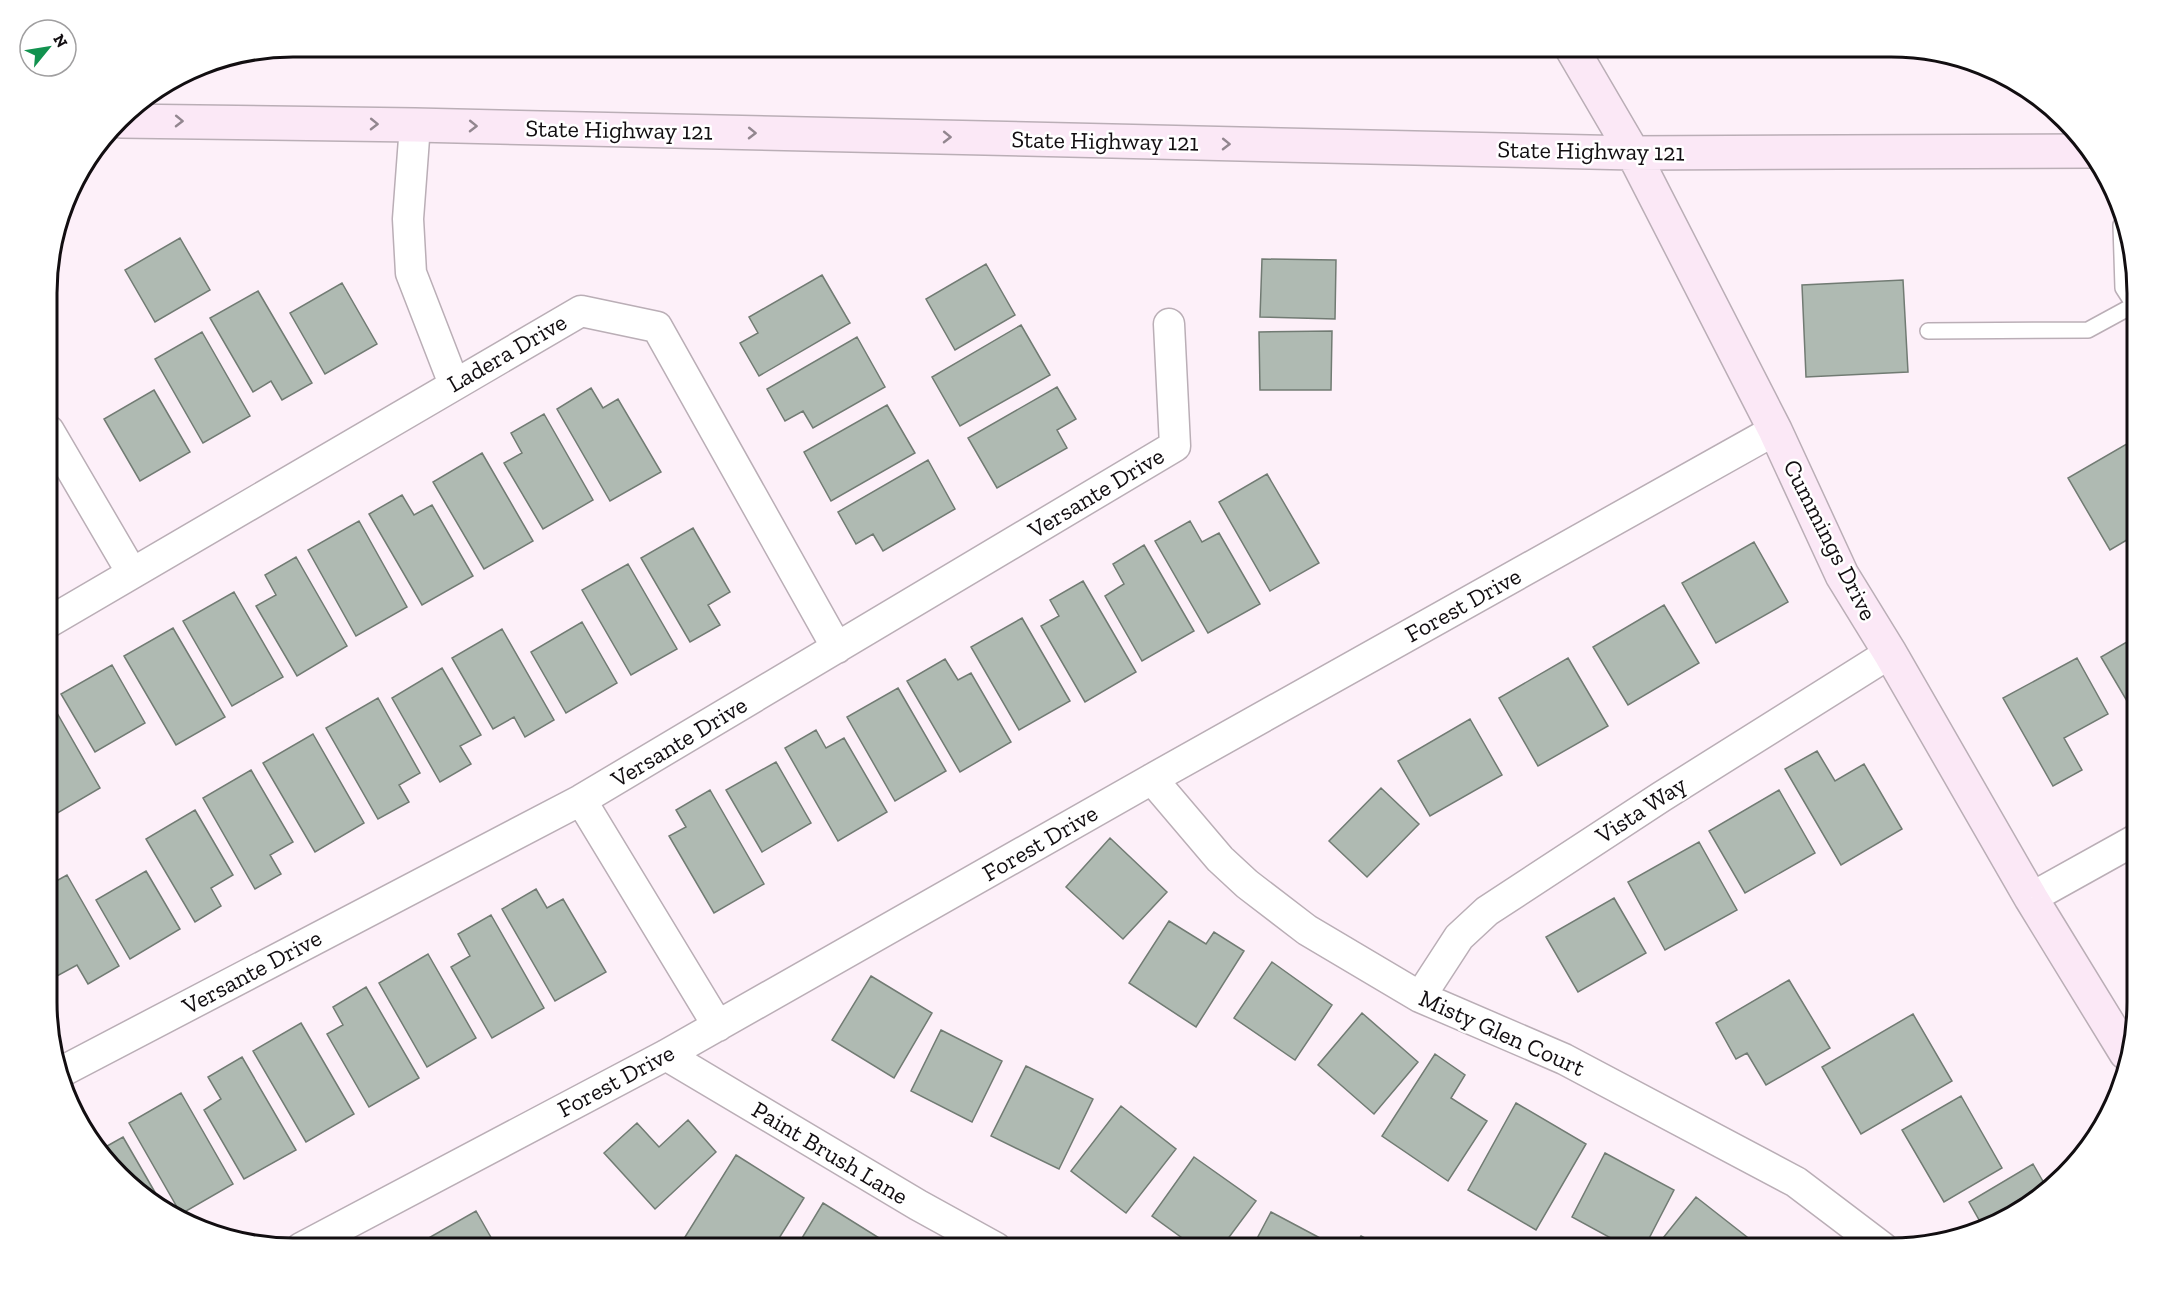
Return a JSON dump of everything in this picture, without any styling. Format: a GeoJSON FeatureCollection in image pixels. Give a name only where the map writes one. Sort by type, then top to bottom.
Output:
{"type":"FeatureCollection","features":[{"type":"Feature","properties":{"kind":"main road","name":"Cummings Drive"},"geometry":{"type":"LineString","coordinates":[[1577,57],[1633,153],[1775,430],[1842,574],[2031,898],[2122,1047]]}},
{"type":"Feature","properties":{"kind":"main road","name":"State Highway 121"},"geometry":{"type":"LineString","coordinates":[[131,121],[415,125],[1633,153],[2079,151]]}},
{"type":"Feature","properties":{"kind":"street"},"geometry":{"type":"LineString","coordinates":[[415,125],[408,219],[411,273],[454,384]]}},
{"type":"Feature","properties":{"kind":"street","name":"Ladera Drive"},"geometry":{"type":"LineString","coordinates":[[57,617],[581,310],[657,327],[837,648]]}},
{"type":"Feature","properties":{"kind":"street","name":"Versante Drive"},"geometry":{"type":"LineString","coordinates":[[67,1069],[581,800],[1175,446],[1169,324]]}},
{"type":"Feature","properties":{"kind":"street","name":"Forest Drive"},"geometry":{"type":"LineString","coordinates":[[319,1238],[666,1055],[1152,779],[1775,430]]}},
{"type":"Feature","properties":{"kind":"street"},"geometry":{"type":"LineString","coordinates":[[57,445],[132,573]]}},
{"type":"Feature","properties":{"kind":"street","name":"Vista Way"},"geometry":{"type":"LineString","coordinates":[[1420,997],[1459,937],[1487,911],[1661,797],[1890,653]]}},
{"type":"Feature","properties":{"kind":"street","name":"Misty Glen Court"},"geometry":{"type":"LineString","coordinates":[[1152,779],[1220,859],[1247,884],[1307,930],[1420,997],[1564,1059],[1786,1176],[1870,1238]]}},
{"type":"Feature","properties":{"kind":"street"},"geometry":{"type":"LineString","coordinates":[[581,800],[718,1026]]}},
{"type":"Feature","properties":{"kind":"street"},"geometry":{"type":"LineString","coordinates":[[2031,898],[2127,845]]}},
{"type":"Feature","properties":{"kind":"street","name":"Paint Brush Lane"},"geometry":{"type":"LineString","coordinates":[[666,1055],[918,1205],[978,1238]]}},
{"type":"Feature","properties":{"kind":"lane"},"geometry":{"type":"LineString","coordinates":[[2122,245],[2123,288],[2127,294]]}},
{"type":"Feature","properties":{"kind":"lane"},"geometry":{"type":"LineString","coordinates":[[1928,331],[2088,330],[2127,310]]}},
{"type":"Feature","properties":{"kind":"building"},"geometry":{"type":"Polygon","coordinates":[[[180,238],[210,290],[155,322],[125,270],[180,238]]]}},
{"type":"Feature","properties":{"kind":"building"},"geometry":{"type":"Polygon","coordinates":[[[1262,259],[1336,260],[1335,319],[1260,317],[1262,259]]]}},
{"type":"Feature","properties":{"kind":"building"},"geometry":{"type":"Polygon","coordinates":[[[986,264],[1015,315],[955,350],[926,299],[986,264]]]}},
{"type":"Feature","properties":{"kind":"building"},"geometry":{"type":"Polygon","coordinates":[[[822,275],[850,323],[759,376],[740,343],[758,333],[749,317],[822,275]]]}},
{"type":"Feature","properties":{"kind":"building"},"geometry":{"type":"Polygon","coordinates":[[[1903,280],[1908,372],[1806,377],[1802,285],[1903,280]]]}},
{"type":"Feature","properties":{"kind":"building"},"geometry":{"type":"Polygon","coordinates":[[[342,283],[377,344],[325,374],[290,313],[342,283]]]}},
{"type":"Feature","properties":{"kind":"building"},"geometry":{"type":"Polygon","coordinates":[[[258,291],[312,383],[282,400],[271,381],[253,392],[210,318],[258,291]]]}},
{"type":"Feature","properties":{"kind":"building"},"geometry":{"type":"Polygon","coordinates":[[[1021,325],[1050,375],[960,426],[932,377],[1021,325]]]}},
{"type":"Feature","properties":{"kind":"building"},"geometry":{"type":"Polygon","coordinates":[[[1332,331],[1331,390],[1260,390],[1259,332],[1332,331]]]}},
{"type":"Feature","properties":{"kind":"building"},"geometry":{"type":"Polygon","coordinates":[[[202,332],[250,416],[203,443],[155,359],[202,332]]]}},
{"type":"Feature","properties":{"kind":"building"},"geometry":{"type":"Polygon","coordinates":[[[857,337],[885,387],[813,428],[803,411],[785,421],[767,389],[857,337]]]}},
{"type":"Feature","properties":{"kind":"building"},"geometry":{"type":"Polygon","coordinates":[[[1057,387],[1076,419],[1057,430],[1067,448],[997,488],[968,438],[1057,387]]]}},
{"type":"Feature","properties":{"kind":"building"},"geometry":{"type":"Polygon","coordinates":[[[591,388],[603,408],[618,399],[661,472],[610,501],[557,409],[591,388]]]}},
{"type":"Feature","properties":{"kind":"building"},"geometry":{"type":"Polygon","coordinates":[[[154,390],[190,452],[140,481],[104,419],[154,390]]]}},
{"type":"Feature","properties":{"kind":"building"},"geometry":{"type":"Polygon","coordinates":[[[887,405],[915,453],[831,501],[804,452],[887,405]]]}},
{"type":"Feature","properties":{"kind":"building"},"geometry":{"type":"Polygon","coordinates":[[[544,414],[593,500],[543,529],[504,463],[522,453],[511,433],[544,414]]]}},
{"type":"Feature","properties":{"kind":"building"},"geometry":{"type":"Polygon","coordinates":[[[2127,444],[2127,540],[2110,550],[2068,478],[2127,444]]]}},
{"type":"Feature","properties":{"kind":"building"},"geometry":{"type":"Polygon","coordinates":[[[482,453],[533,541],[484,569],[433,482],[482,453]]]}},
{"type":"Feature","properties":{"kind":"building"},"geometry":{"type":"Polygon","coordinates":[[[928,460],[955,509],[883,551],[873,534],[856,544],[838,512],[928,460]]]}},
{"type":"Feature","properties":{"kind":"building"},"geometry":{"type":"Polygon","coordinates":[[[1267,474],[1319,563],[1270,591],[1219,502],[1267,474]]]}},
{"type":"Feature","properties":{"kind":"building"},"geometry":{"type":"Polygon","coordinates":[[[402,495],[414,515],[432,505],[473,576],[422,605],[369,514],[402,495]]]}},
{"type":"Feature","properties":{"kind":"building"},"geometry":{"type":"Polygon","coordinates":[[[359,521],[407,607],[356,636],[308,550],[359,521]]]}},
{"type":"Feature","properties":{"kind":"building"},"geometry":{"type":"Polygon","coordinates":[[[1190,521],[1202,542],[1219,533],[1260,604],[1208,633],[1155,541],[1190,521]]]}},
{"type":"Feature","properties":{"kind":"building"},"geometry":{"type":"Polygon","coordinates":[[[693,528],[730,592],[708,605],[720,625],[690,642],[641,558],[693,528]]]}},
{"type":"Feature","properties":{"kind":"building"},"geometry":{"type":"Polygon","coordinates":[[[1754,542],[1788,602],[1716,643],[1682,583],[1754,542]]]}},
{"type":"Feature","properties":{"kind":"building"},"geometry":{"type":"Polygon","coordinates":[[[1144,545],[1194,631],[1142,661],[1105,596],[1124,584],[1113,564],[1144,545]]]}},
{"type":"Feature","properties":{"kind":"building"},"geometry":{"type":"Polygon","coordinates":[[[296,557],[347,646],[297,676],[256,606],[276,595],[265,575],[296,557]]]}},
{"type":"Feature","properties":{"kind":"building"},"geometry":{"type":"Polygon","coordinates":[[[628,564],[677,649],[631,675],[582,590],[628,564]]]}},
{"type":"Feature","properties":{"kind":"building"},"geometry":{"type":"Polygon","coordinates":[[[1083,581],[1136,672],[1085,702],[1041,626],[1059,616],[1050,600],[1083,581]]]}},
{"type":"Feature","properties":{"kind":"building"},"geometry":{"type":"Polygon","coordinates":[[[234,592],[283,677],[232,706],[183,621],[234,592]]]}},
{"type":"Feature","properties":{"kind":"building"},"geometry":{"type":"Polygon","coordinates":[[[1664,605],[1699,663],[1628,705],[1593,647],[1664,605]]]}},
{"type":"Feature","properties":{"kind":"building"},"geometry":{"type":"Polygon","coordinates":[[[1022,618],[1070,701],[1019,730],[971,647],[1022,618]]]}},
{"type":"Feature","properties":{"kind":"building"},"geometry":{"type":"Polygon","coordinates":[[[582,622],[617,683],[566,713],[531,652],[582,622]]]}},
{"type":"Feature","properties":{"kind":"building"},"geometry":{"type":"Polygon","coordinates":[[[173,628],[225,717],[176,745],[124,656],[173,628]]]}},
{"type":"Feature","properties":{"kind":"building"},"geometry":{"type":"Polygon","coordinates":[[[502,629],[554,720],[525,737],[514,717],[493,729],[452,658],[502,629]]]}},
{"type":"Feature","properties":{"kind":"building"},"geometry":{"type":"Polygon","coordinates":[[[2127,642],[2127,701],[2101,657],[2127,642]]]}},
{"type":"Feature","properties":{"kind":"building"},"geometry":{"type":"Polygon","coordinates":[[[1568,658],[1608,726],[1538,766],[1499,698],[1568,658]]]}},
{"type":"Feature","properties":{"kind":"building"},"geometry":{"type":"Polygon","coordinates":[[[2077,658],[2108,714],[2064,738],[2082,770],[2053,786],[2003,698],[2077,658]]]}},
{"type":"Feature","properties":{"kind":"building"},"geometry":{"type":"Polygon","coordinates":[[[945,659],[958,680],[971,673],[1011,742],[960,772],[907,681],[945,659]]]}},
{"type":"Feature","properties":{"kind":"building"},"geometry":{"type":"Polygon","coordinates":[[[112,665],[145,723],[95,752],[61,694],[112,665]]]}},
{"type":"Feature","properties":{"kind":"building"},"geometry":{"type":"Polygon","coordinates":[[[442,668],[481,735],[460,746],[471,764],[440,782],[392,698],[442,668]]]}},
{"type":"Feature","properties":{"kind":"building"},"geometry":{"type":"Polygon","coordinates":[[[898,688],[946,771],[895,801],[847,717],[898,688]]]}},
{"type":"Feature","properties":{"kind":"building"},"geometry":{"type":"Polygon","coordinates":[[[378,698],[420,773],[399,785],[409,802],[378,819],[326,728],[378,698]]]}},
{"type":"Feature","properties":{"kind":"building"},"geometry":{"type":"Polygon","coordinates":[[[57,713],[100,788],[57,813],[57,713]]]}},
{"type":"Feature","properties":{"kind":"building"},"geometry":{"type":"Polygon","coordinates":[[[1470,719],[1502,775],[1430,816],[1398,761],[1470,719]]]}},
{"type":"Feature","properties":{"kind":"building"},"geometry":{"type":"Polygon","coordinates":[[[816,730],[826,748],[844,738],[887,812],[838,841],[785,748],[816,730]]]}},
{"type":"Feature","properties":{"kind":"building"},"geometry":{"type":"Polygon","coordinates":[[[313,734],[364,823],[315,852],[263,763],[313,734]]]}},
{"type":"Feature","properties":{"kind":"building"},"geometry":{"type":"Polygon","coordinates":[[[1817,751],[1835,781],[1864,764],[1902,829],[1841,865],[1785,769],[1817,751]]]}},
{"type":"Feature","properties":{"kind":"building"},"geometry":{"type":"Polygon","coordinates":[[[776,762],[811,823],[762,852],[726,790],[776,762]]]}},
{"type":"Feature","properties":{"kind":"building"},"geometry":{"type":"Polygon","coordinates":[[[251,770],[293,842],[270,855],[281,874],[255,889],[203,798],[251,770]]]}},
{"type":"Feature","properties":{"kind":"building"},"geometry":{"type":"Polygon","coordinates":[[[1381,788],[1419,824],[1367,877],[1329,841],[1381,788]]]}},
{"type":"Feature","properties":{"kind":"building"},"geometry":{"type":"Polygon","coordinates":[[[710,790],[764,884],[714,913],[669,836],[686,827],[676,810],[710,790]]]}},
{"type":"Feature","properties":{"kind":"building"},"geometry":{"type":"Polygon","coordinates":[[[1779,790],[1815,853],[1745,893],[1709,831],[1779,790]]]}},
{"type":"Feature","properties":{"kind":"building"},"geometry":{"type":"Polygon","coordinates":[[[195,810],[233,875],[211,888],[221,906],[195,922],[146,839],[195,810]]]}},
{"type":"Feature","properties":{"kind":"building"},"geometry":{"type":"Polygon","coordinates":[[[1110,838],[1167,892],[1123,939],[1066,887],[1110,838]]]}},
{"type":"Feature","properties":{"kind":"building"},"geometry":{"type":"Polygon","coordinates":[[[1699,842],[1737,910],[1665,950],[1628,882],[1699,842]]]}},
{"type":"Feature","properties":{"kind":"building"},"geometry":{"type":"Polygon","coordinates":[[[146,871],[180,929],[130,959],[96,900],[146,871]]]}},
{"type":"Feature","properties":{"kind":"building"},"geometry":{"type":"Polygon","coordinates":[[[67,875],[119,966],[88,984],[77,965],[57,976],[57,881],[67,875]]]}},
{"type":"Feature","properties":{"kind":"building"},"geometry":{"type":"Polygon","coordinates":[[[536,889],[547,908],[563,899],[606,972],[555,1001],[502,909],[536,889]]]}},
{"type":"Feature","properties":{"kind":"building"},"geometry":{"type":"Polygon","coordinates":[[[1614,898],[1646,953],[1578,992],[1546,937],[1614,898]]]}},
{"type":"Feature","properties":{"kind":"building"},"geometry":{"type":"Polygon","coordinates":[[[491,915],[544,1008],[492,1038],[451,967],[470,956],[458,934],[491,915]]]}},
{"type":"Feature","properties":{"kind":"building"},"geometry":{"type":"Polygon","coordinates":[[[1169,921],[1206,944],[1214,932],[1244,951],[1196,1027],[1129,983],[1169,921]]]}},
{"type":"Feature","properties":{"kind":"building"},"geometry":{"type":"Polygon","coordinates":[[[428,954],[476,1038],[427,1067],[379,983],[428,954]]]}},
{"type":"Feature","properties":{"kind":"building"},"geometry":{"type":"Polygon","coordinates":[[[1272,962],[1332,1005],[1295,1060],[1234,1018],[1272,962]]]}},
{"type":"Feature","properties":{"kind":"building"},"geometry":{"type":"Polygon","coordinates":[[[871,976],[932,1013],[894,1078],[832,1040],[871,976]]]}},
{"type":"Feature","properties":{"kind":"building"},"geometry":{"type":"Polygon","coordinates":[[[1789,980],[1830,1048],[1766,1085],[1747,1053],[1736,1059],[1716,1023],[1789,980]]]}},
{"type":"Feature","properties":{"kind":"building"},"geometry":{"type":"Polygon","coordinates":[[[366,987],[419,1078],[369,1107],[327,1034],[343,1025],[333,1007],[366,987]]]}},
{"type":"Feature","properties":{"kind":"building"},"geometry":{"type":"Polygon","coordinates":[[[1362,1013],[1418,1062],[1374,1114],[1318,1065],[1362,1013]]]}},
{"type":"Feature","properties":{"kind":"building"},"geometry":{"type":"Polygon","coordinates":[[[1913,1014],[1952,1081],[1861,1134],[1822,1067],[1913,1014]]]}},
{"type":"Feature","properties":{"kind":"building"},"geometry":{"type":"Polygon","coordinates":[[[301,1023],[354,1114],[306,1142],[253,1051],[301,1023]]]}},
{"type":"Feature","properties":{"kind":"building"},"geometry":{"type":"Polygon","coordinates":[[[941,1030],[1002,1061],[972,1122],[911,1091],[941,1030]]]}},
{"type":"Feature","properties":{"kind":"building"},"geometry":{"type":"Polygon","coordinates":[[[1435,1054],[1465,1075],[1451,1098],[1487,1121],[1448,1181],[1382,1136],[1435,1054]]]}},
{"type":"Feature","properties":{"kind":"building"},"geometry":{"type":"Polygon","coordinates":[[[242,1057],[296,1150],[244,1179],[204,1110],[221,1099],[208,1077],[242,1057]]]}},
{"type":"Feature","properties":{"kind":"building"},"geometry":{"type":"Polygon","coordinates":[[[1026,1066],[1093,1099],[1059,1169],[991,1136],[1026,1066]]]}},
{"type":"Feature","properties":{"kind":"building"},"geometry":{"type":"Polygon","coordinates":[[[181,1093],[233,1184],[185,1212],[177,1207],[129,1123],[181,1093]]]}},
{"type":"Feature","properties":{"kind":"building"},"geometry":{"type":"Polygon","coordinates":[[[1961,1096],[2002,1168],[1944,1202],[1902,1130],[1961,1096]]]}},
{"type":"Feature","properties":{"kind":"building"},"geometry":{"type":"Polygon","coordinates":[[[1516,1103],[1586,1144],[1536,1230],[1468,1190],[1516,1103]]]}},
{"type":"Feature","properties":{"kind":"building"},"geometry":{"type":"Polygon","coordinates":[[[1121,1106],[1176,1149],[1126,1213],[1071,1171],[1121,1106]]]}},
{"type":"Feature","properties":{"kind":"building"},"geometry":{"type":"Polygon","coordinates":[[[688,1120],[716,1152],[655,1209],[604,1153],[637,1123],[659,1147],[688,1120]]]}},
{"type":"Feature","properties":{"kind":"building"},"geometry":{"type":"Polygon","coordinates":[[[123,1137],[156,1194],[126,1169],[106,1146],[123,1137]]]}},
{"type":"Feature","properties":{"kind":"building"},"geometry":{"type":"Polygon","coordinates":[[[1605,1153],[1674,1190],[1649,1238],[1611,1238],[1572,1217],[1605,1153]]]}},
{"type":"Feature","properties":{"kind":"building"},"geometry":{"type":"Polygon","coordinates":[[[736,1155],[804,1198],[779,1238],[685,1237],[736,1155]]]}},
{"type":"Feature","properties":{"kind":"building"},"geometry":{"type":"Polygon","coordinates":[[[1194,1157],[1256,1201],[1228,1238],[1182,1238],[1152,1216],[1194,1157]]]}},
{"type":"Feature","properties":{"kind":"building"},"geometry":{"type":"Polygon","coordinates":[[[2033,1164],[2043,1182],[2009,1206],[1979,1221],[1969,1202],[2033,1164]]]}},
{"type":"Feature","properties":{"kind":"building"},"geometry":{"type":"Polygon","coordinates":[[[1696,1197],[1748,1238],[1663,1238],[1696,1197]]]}},
{"type":"Feature","properties":{"kind":"building"},"geometry":{"type":"Polygon","coordinates":[[[823,1203],[879,1238],[802,1238],[823,1203]]]}},
{"type":"Feature","properties":{"kind":"building"},"geometry":{"type":"Polygon","coordinates":[[[476,1211],[491,1238],[429,1238],[476,1211]]]}},
{"type":"Feature","properties":{"kind":"building"},"geometry":{"type":"Polygon","coordinates":[[[1271,1212],[1320,1238],[1257,1238],[1271,1212]]]}}]}
